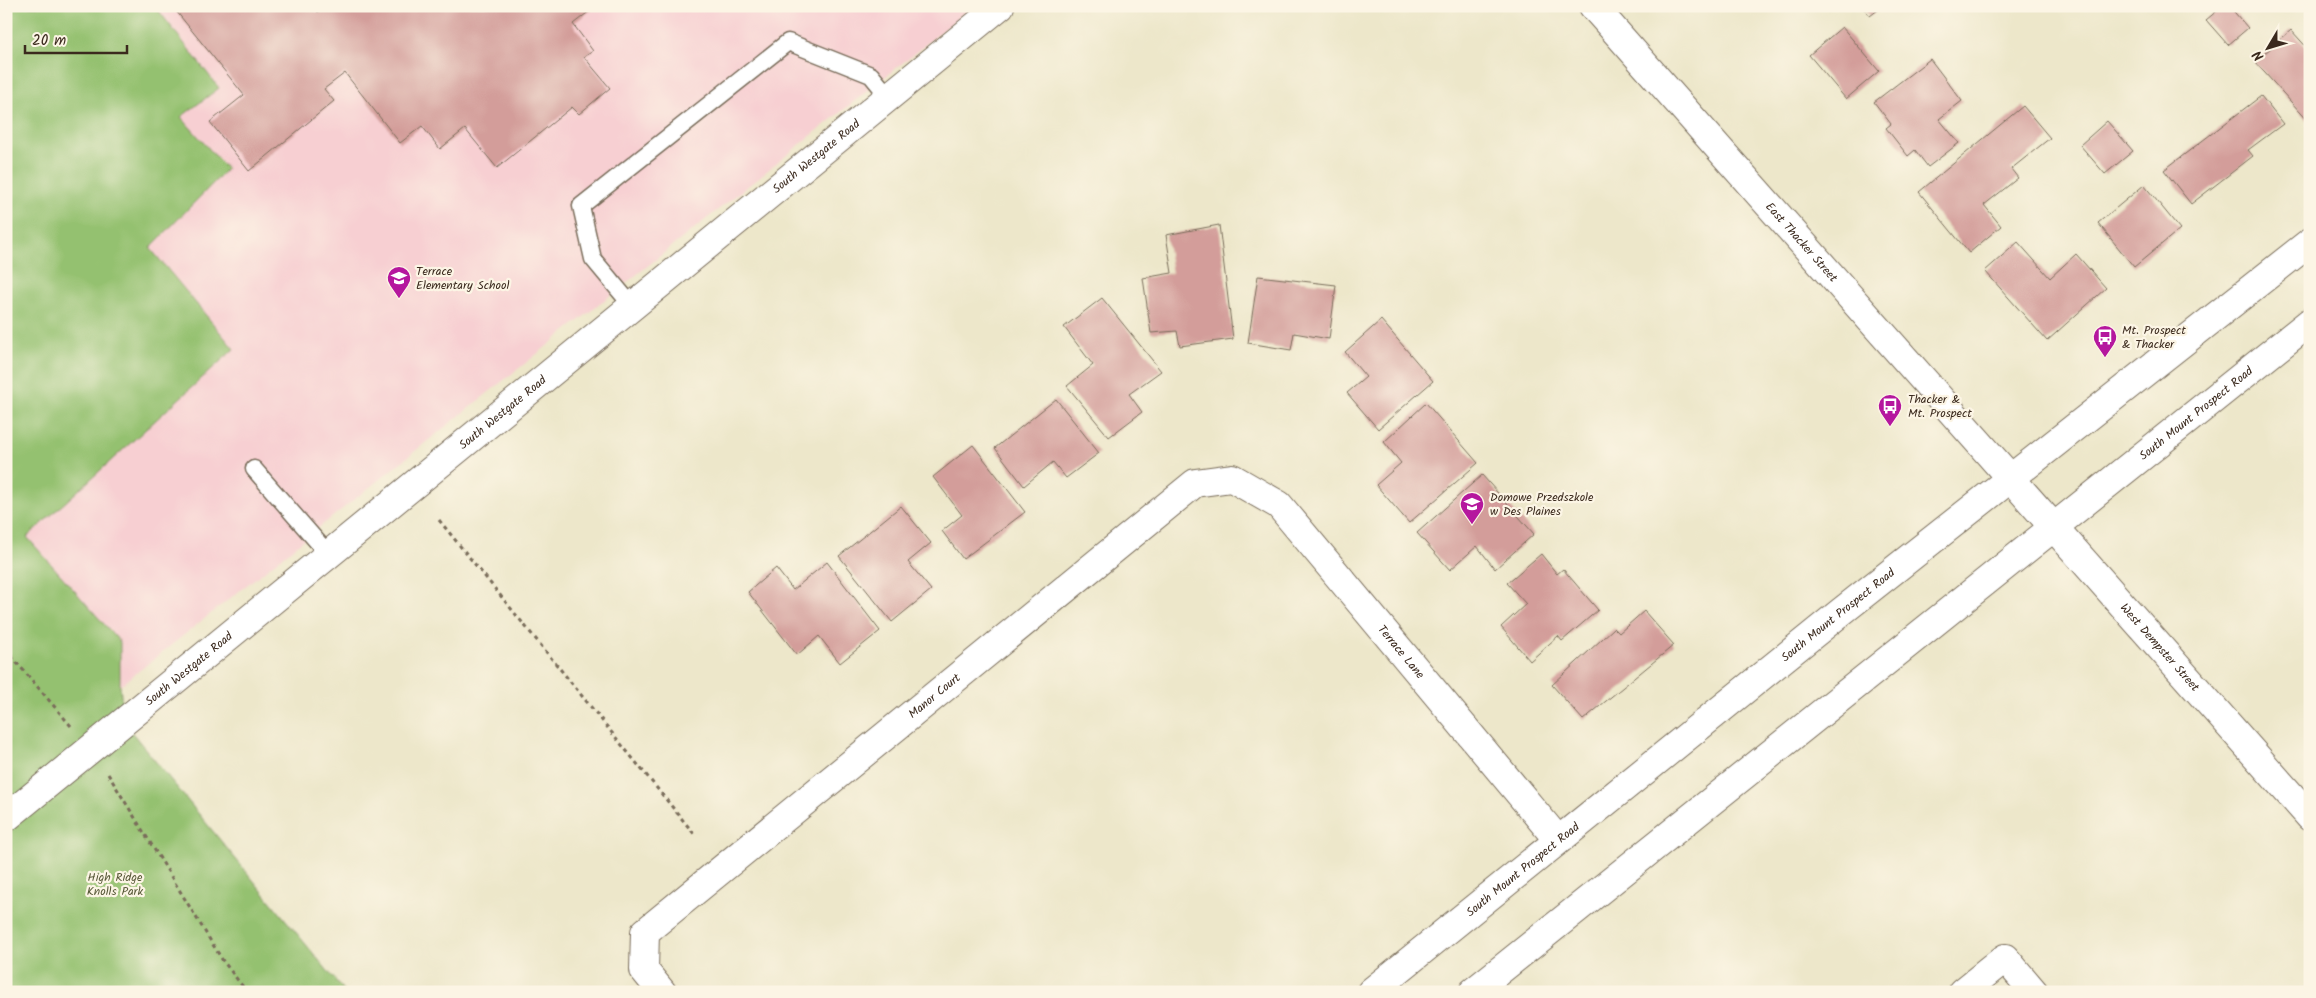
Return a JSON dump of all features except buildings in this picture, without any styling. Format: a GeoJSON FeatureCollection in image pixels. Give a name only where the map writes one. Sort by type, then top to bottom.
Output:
{"type":"FeatureCollection","features":[{"type":"Feature","properties":{"kind":"main road","name":"South Westgate Road"},"geometry":{"type":"LineString","coordinates":[[6,818],[1000,6]]}},
{"type":"Feature","properties":{"kind":"main road","name":"East Thacker Street"},"geometry":{"type":"LineString","coordinates":[[1593,6],[2011,478]]}},
{"type":"Feature","properties":{"kind":"main road","name":"South Mount Prospect Road"},"geometry":{"type":"LineString","coordinates":[[1371,992],[1841,612],[2310,242]]}},
{"type":"Feature","properties":{"kind":"main road","name":"South Mount Prospect Road"},"geometry":{"type":"LineString","coordinates":[[1473,992],[2310,322]]}},
{"type":"Feature","properties":{"kind":"main road","name":"Terrace Lane"},"geometry":{"type":"LineString","coordinates":[[1232,478],[1279,505],[1558,840]]}},
{"type":"Feature","properties":{"kind":"main road","name":"Manor Court"},"geometry":{"type":"LineString","coordinates":[[662,992],[644,970],[645,932],[1195,483],[1232,478]]}},
{"type":"Feature","properties":{"kind":"main road","name":"West Dempster Street"},"geometry":{"type":"LineString","coordinates":[[2011,478],[2310,817]]}},
{"type":"Feature","properties":{"kind":"main road"},"geometry":{"type":"LineString","coordinates":[[1963,992],[2005,958],[2034,992]]}},
{"type":"Feature","properties":{"kind":"lane"},"geometry":{"type":"LineString","coordinates":[[633,306],[593,259],[581,206],[788,42],[871,75],[889,97]]}},
{"type":"Feature","properties":{"kind":"lane"},"geometry":{"type":"LineString","coordinates":[[254,469],[329,555]]}},
{"type":"Feature","properties":{"kind":"path"},"geometry":{"type":"LineString","coordinates":[[439,520],[695,834]]}},
{"type":"Feature","properties":{"kind":"path"},"geometry":{"type":"LineString","coordinates":[[6,650],[75,731]]}},
{"type":"Feature","properties":{"kind":"path"},"geometry":{"type":"LineString","coordinates":[[106,771],[224,961],[247,992]]}},
{"type":"Feature","properties":{"kind":"shaded area","name":"Terrace Elementary School"},"geometry":{"type":"Polygon","coordinates":[[[155,6],[974,6],[120,686],[120,642],[27,537],[234,349],[150,248],[227,169],[181,117],[219,87],[155,6]]]}},
{"type":"Feature","properties":{"kind":"green space","name":"High Ridge Knolls Park"},"geometry":{"type":"Polygon","coordinates":[[[6,6],[155,6],[219,88],[181,117],[227,169],[150,248],[234,349],[27,537],[120,642],[120,686],[124,723],[345,992],[6,992],[6,6]]]}},
{"type":"Feature","properties":{"kind":"place","name":"Terrace Elementary School"},"geometry":{"type":"Point","coordinates":[399,299]}},
{"type":"Feature","properties":{"kind":"place","name":"Mt. Prospect & Thacker"},"geometry":{"type":"Point","coordinates":[2105,358]}},
{"type":"Feature","properties":{"kind":"place","name":"Thacker & Mt. Prospect"},"geometry":{"type":"Point","coordinates":[1890,427]}},
{"type":"Feature","properties":{"kind":"place","name":"Domowe Przedszkole w Des Plaines"},"geometry":{"type":"Point","coordinates":[1472,525]}}]}
